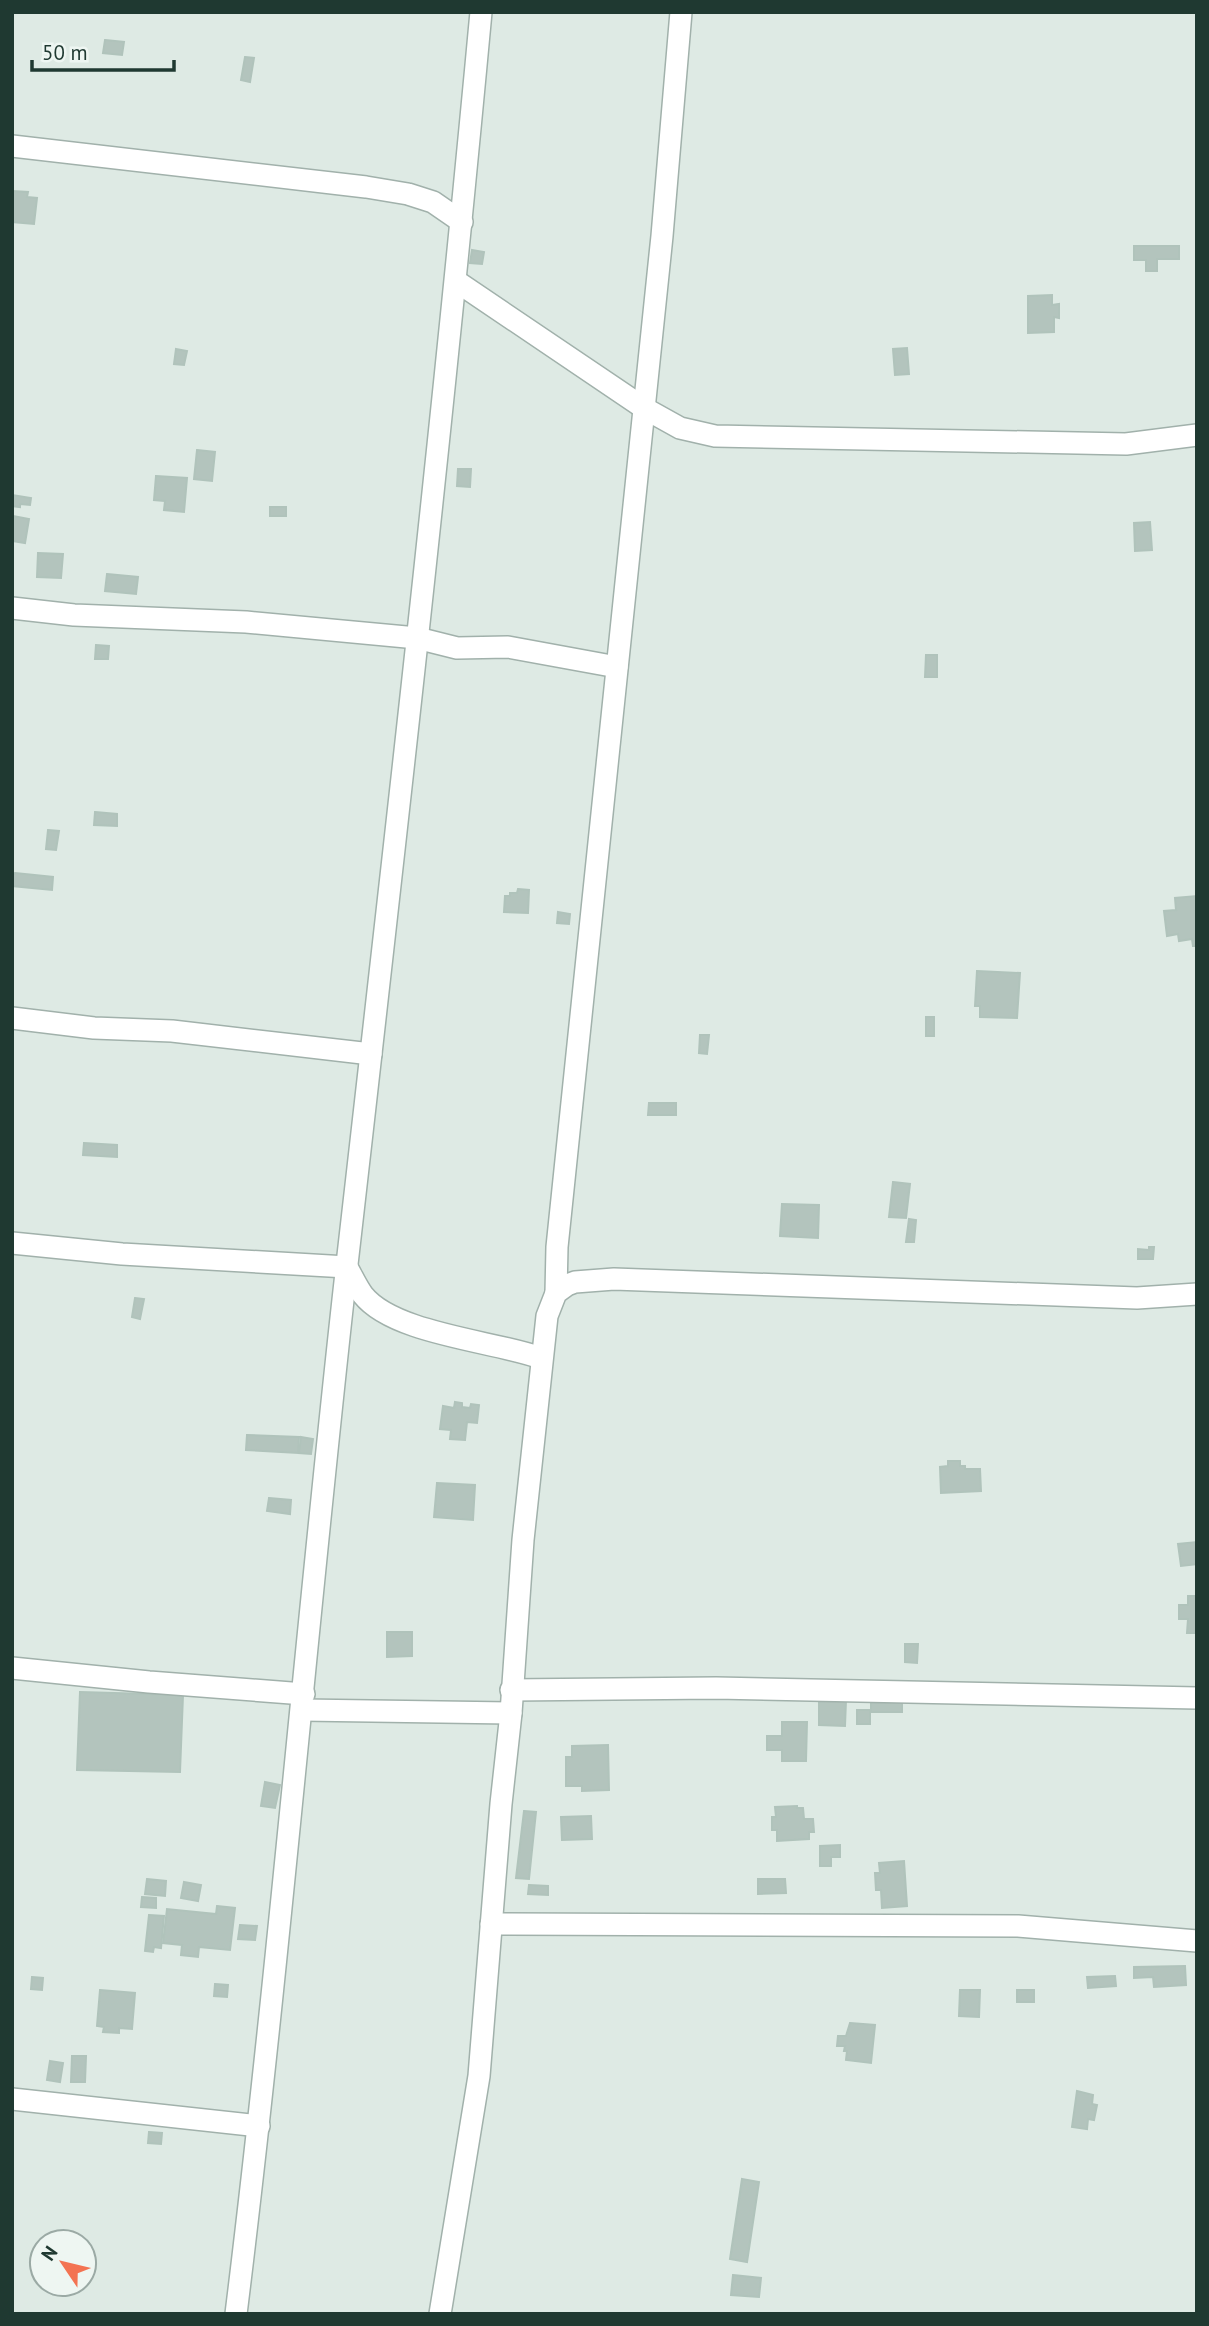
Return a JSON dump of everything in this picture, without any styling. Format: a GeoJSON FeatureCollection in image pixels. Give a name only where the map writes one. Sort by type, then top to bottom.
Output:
{"type":"FeatureCollection","features":[{"type":"Feature","properties":{"kind":"street"},"geometry":{"type":"LineString","coordinates":[[236,2314],[260,2126],[347,1267],[456,281],[481,12]]}},
{"type":"Feature","properties":{"kind":"street"},"geometry":{"type":"LineString","coordinates":[[440,2314],[479,2076],[511,1713],[523,1540],[541,1358],[547,1316],[556,1293],[557,1247],[645,408],[681,12]]}},
{"type":"Feature","properties":{"kind":"street"},"geometry":{"type":"LineString","coordinates":[[12,146],[376,188],[433,202],[462,222]]}},
{"type":"Feature","properties":{"kind":"street"},"geometry":{"type":"LineString","coordinates":[[456,281],[645,408],[680,428],[715,436],[1126,444],[1197,435]]}},
{"type":"Feature","properties":{"kind":"street"},"geometry":{"type":"LineString","coordinates":[[12,608],[74,615],[246,622],[417,638],[457,648],[508,647],[617,667]]}},
{"type":"Feature","properties":{"kind":"street"},"geometry":{"type":"LineString","coordinates":[[12,1018],[94,1028],[172,1031],[371,1054]]}},
{"type":"Feature","properties":{"kind":"street"},"geometry":{"type":"LineString","coordinates":[[12,1243],[122,1254],[347,1267]]}},
{"type":"Feature","properties":{"kind":"street"},"geometry":{"type":"LineString","coordinates":[[347,1267],[365,1297],[405,1322],[452,1337],[517,1350],[541,1358]]}},
{"type":"Feature","properties":{"kind":"street"},"geometry":{"type":"LineString","coordinates":[[556,1293],[575,1282],[614,1279],[1137,1298],[1197,1294]]}},
{"type":"Feature","properties":{"kind":"street"},"geometry":{"type":"LineString","coordinates":[[12,1668],[303,1702],[511,1713]]}},
{"type":"Feature","properties":{"kind":"street"},"geometry":{"type":"LineString","coordinates":[[511,1690],[716,1688],[1197,1698]]}},
{"type":"Feature","properties":{"kind":"street"},"geometry":{"type":"LineString","coordinates":[[491,1924],[1018,1926],[1197,1941]]}},
{"type":"Feature","properties":{"kind":"street"},"geometry":{"type":"LineString","coordinates":[[12,2099],[260,2126]]}},
{"type":"Feature","properties":{"kind":"building"},"geometry":{"type":"Polygon","coordinates":[[[105,40],[124,42],[122,55],[103,53],[105,40]]]}},
{"type":"Feature","properties":{"kind":"building"},"geometry":{"type":"Polygon","coordinates":[[[245,57],[254,58],[250,82],[241,80],[245,57]]]}},
{"type":"Feature","properties":{"kind":"building"},"geometry":{"type":"Polygon","coordinates":[[[12,191],[28,192],[27,197],[37,198],[34,224],[12,222],[12,191]]]}},
{"type":"Feature","properties":{"kind":"building"},"geometry":{"type":"Polygon","coordinates":[[[1134,246],[1179,246],[1179,259],[1157,259],[1157,271],[1146,271],[1146,260],[1134,260],[1134,246]]]}},
{"type":"Feature","properties":{"kind":"building"},"geometry":{"type":"Polygon","coordinates":[[[472,250],[484,252],[482,264],[470,263],[472,250]]]}},
{"type":"Feature","properties":{"kind":"building"},"geometry":{"type":"Polygon","coordinates":[[[1052,295],[1052,305],[1059,304],[1059,318],[1054,317],[1054,332],[1028,333],[1028,296],[1052,295]]]}},
{"type":"Feature","properties":{"kind":"building"},"geometry":{"type":"Polygon","coordinates":[[[907,348],[909,374],[895,375],[893,349],[907,348]]]}},
{"type":"Feature","properties":{"kind":"building"},"geometry":{"type":"Polygon","coordinates":[[[176,349],[187,351],[184,365],[174,364],[176,349]]]}},
{"type":"Feature","properties":{"kind":"building"},"geometry":{"type":"Polygon","coordinates":[[[197,450],[215,452],[212,481],[194,479],[197,450]]]}},
{"type":"Feature","properties":{"kind":"building"},"geometry":{"type":"Polygon","coordinates":[[[458,469],[471,469],[470,487],[457,486],[458,469]]]}},
{"type":"Feature","properties":{"kind":"building"},"geometry":{"type":"Polygon","coordinates":[[[156,476],[187,478],[184,512],[164,510],[165,501],[154,500],[156,476]]]}},
{"type":"Feature","properties":{"kind":"building"},"geometry":{"type":"Polygon","coordinates":[[[12,495],[31,498],[30,505],[12,506],[12,495]]]}},
{"type":"Feature","properties":{"kind":"building"},"geometry":{"type":"Polygon","coordinates":[[[270,507],[286,507],[286,516],[270,516],[270,507]]]}},
{"type":"Feature","properties":{"kind":"building"},"geometry":{"type":"Polygon","coordinates":[[[13,516],[29,519],[25,543],[12,541],[13,516]]]}},
{"type":"Feature","properties":{"kind":"building"},"geometry":{"type":"Polygon","coordinates":[[[1150,522],[1152,550],[1135,551],[1134,523],[1150,522]]]}},
{"type":"Feature","properties":{"kind":"building"},"geometry":{"type":"Polygon","coordinates":[[[38,553],[63,554],[61,578],[37,577],[38,553]]]}},
{"type":"Feature","properties":{"kind":"building"},"geometry":{"type":"Polygon","coordinates":[[[107,574],[138,577],[136,594],[105,591],[107,574]]]}},
{"type":"Feature","properties":{"kind":"building"},"geometry":{"type":"Polygon","coordinates":[[[96,645],[109,646],[108,659],[95,659],[96,645]]]}},
{"type":"Feature","properties":{"kind":"building"},"geometry":{"type":"Polygon","coordinates":[[[926,655],[937,655],[937,677],[925,677],[926,655]]]}},
{"type":"Feature","properties":{"kind":"building"},"geometry":{"type":"Polygon","coordinates":[[[95,812],[117,814],[117,826],[94,825],[95,812]]]}},
{"type":"Feature","properties":{"kind":"building"},"geometry":{"type":"Polygon","coordinates":[[[48,830],[59,831],[56,850],[46,849],[48,830]]]}},
{"type":"Feature","properties":{"kind":"building"},"geometry":{"type":"Polygon","coordinates":[[[15,873],[53,877],[52,890],[12,886],[12,876],[15,873]]]}},
{"type":"Feature","properties":{"kind":"building"},"geometry":{"type":"Polygon","coordinates":[[[518,889],[529,890],[528,913],[504,912],[505,896],[517,893],[518,889]]]}},
{"type":"Feature","properties":{"kind":"building"},"geometry":{"type":"Polygon","coordinates":[[[1197,896],[1197,946],[1193,946],[1192,939],[1179,941],[1178,934],[1167,936],[1164,911],[1176,910],[1175,898],[1197,896]]]}},
{"type":"Feature","properties":{"kind":"building"},"geometry":{"type":"Polygon","coordinates":[[[558,912],[570,914],[569,924],[557,923],[558,912]]]}},
{"type":"Feature","properties":{"kind":"building"},"geometry":{"type":"Polygon","coordinates":[[[977,971],[1020,973],[1017,1018],[980,1017],[980,1006],[975,1006],[977,971]]]}},
{"type":"Feature","properties":{"kind":"building"},"geometry":{"type":"Polygon","coordinates":[[[926,1017],[934,1017],[934,1036],[926,1036],[926,1017]]]}},
{"type":"Feature","properties":{"kind":"building"},"geometry":{"type":"Polygon","coordinates":[[[700,1035],[709,1035],[707,1054],[699,1053],[700,1035]]]}},
{"type":"Feature","properties":{"kind":"building"},"geometry":{"type":"Polygon","coordinates":[[[649,1103],[676,1103],[676,1115],[648,1115],[649,1103]]]}},
{"type":"Feature","properties":{"kind":"building"},"geometry":{"type":"Polygon","coordinates":[[[84,1143],[117,1145],[117,1157],[83,1155],[84,1143]]]}},
{"type":"Feature","properties":{"kind":"building"},"geometry":{"type":"Polygon","coordinates":[[[893,1182],[910,1184],[906,1218],[889,1217],[893,1182]]]}},
{"type":"Feature","properties":{"kind":"building"},"geometry":{"type":"Polygon","coordinates":[[[782,1204],[819,1205],[818,1238],[780,1236],[782,1204]]]}},
{"type":"Feature","properties":{"kind":"building"},"geometry":{"type":"Polygon","coordinates":[[[909,1219],[916,1220],[914,1242],[906,1242],[909,1219]]]}},
{"type":"Feature","properties":{"kind":"building"},"geometry":{"type":"Polygon","coordinates":[[[1149,1247],[1154,1247],[1153,1259],[1138,1259],[1138,1249],[1149,1250],[1149,1247]]]}},
{"type":"Feature","properties":{"kind":"building"},"geometry":{"type":"Polygon","coordinates":[[[135,1298],[144,1299],[140,1319],[132,1317],[135,1298]]]}},
{"type":"Feature","properties":{"kind":"building"},"geometry":{"type":"Polygon","coordinates":[[[455,1402],[470,1408],[471,1404],[479,1405],[477,1423],[467,1422],[465,1440],[450,1439],[451,1430],[440,1429],[443,1406],[454,1408],[455,1402]]]}},
{"type":"Feature","properties":{"kind":"building"},"geometry":{"type":"Polygon","coordinates":[[[247,1435],[299,1437],[298,1453],[246,1450],[247,1435]]]}},
{"type":"Feature","properties":{"kind":"building"},"geometry":{"type":"Polygon","coordinates":[[[301,1437],[313,1439],[311,1454],[299,1453],[301,1437]]]}},
{"type":"Feature","properties":{"kind":"building"},"geometry":{"type":"Polygon","coordinates":[[[948,1461],[960,1461],[960,1466],[965,1466],[965,1469],[980,1469],[981,1491],[941,1493],[940,1467],[948,1466],[948,1461]]]}},
{"type":"Feature","properties":{"kind":"building"},"geometry":{"type":"Polygon","coordinates":[[[437,1483],[475,1485],[473,1520],[434,1517],[437,1483]]]}},
{"type":"Feature","properties":{"kind":"building"},"geometry":{"type":"Polygon","coordinates":[[[269,1498],[291,1500],[290,1514],[267,1511],[269,1498]]]}},
{"type":"Feature","properties":{"kind":"building"},"geometry":{"type":"Polygon","coordinates":[[[1197,1542],[1197,1564],[1181,1566],[1178,1544],[1197,1542]]]}},
{"type":"Feature","properties":{"kind":"building"},"geometry":{"type":"Polygon","coordinates":[[[1188,1596],[1197,1596],[1197,1633],[1187,1633],[1188,1619],[1179,1619],[1179,1605],[1188,1605],[1188,1596]]]}},
{"type":"Feature","properties":{"kind":"building"},"geometry":{"type":"Polygon","coordinates":[[[387,1632],[412,1632],[412,1656],[387,1657],[387,1632]]]}},
{"type":"Feature","properties":{"kind":"building"},"geometry":{"type":"Polygon","coordinates":[[[905,1644],[918,1644],[917,1663],[905,1662],[905,1644]]]}},
{"type":"Feature","properties":{"kind":"building"},"geometry":{"type":"Polygon","coordinates":[[[80,1692],[183,1695],[180,1772],[77,1770],[80,1692]]]}},
{"type":"Feature","properties":{"kind":"building"},"geometry":{"type":"Polygon","coordinates":[[[819,1700],[846,1700],[845,1726],[819,1725],[819,1700]]]}},
{"type":"Feature","properties":{"kind":"building"},"geometry":{"type":"Polygon","coordinates":[[[902,1700],[902,1712],[871,1712],[871,1701],[902,1700]]]}},
{"type":"Feature","properties":{"kind":"building"},"geometry":{"type":"Polygon","coordinates":[[[857,1710],[870,1710],[870,1724],[857,1724],[857,1710]]]}},
{"type":"Feature","properties":{"kind":"building"},"geometry":{"type":"Polygon","coordinates":[[[782,1722],[807,1722],[806,1761],[782,1761],[782,1750],[767,1750],[767,1736],[782,1736],[782,1722]]]}},
{"type":"Feature","properties":{"kind":"building"},"geometry":{"type":"Polygon","coordinates":[[[608,1745],[609,1790],[582,1791],[582,1786],[566,1786],[566,1757],[572,1757],[572,1746],[608,1745]]]}},
{"type":"Feature","properties":{"kind":"building"},"geometry":{"type":"Polygon","coordinates":[[[265,1782],[280,1785],[275,1808],[261,1806],[265,1782]]]}},
{"type":"Feature","properties":{"kind":"building"},"geometry":{"type":"Polygon","coordinates":[[[775,1807],[803,1808],[804,1819],[813,1819],[814,1832],[809,1832],[809,1839],[777,1841],[777,1830],[772,1830],[772,1817],[776,1817],[775,1807]]]}},
{"type":"Feature","properties":{"kind":"building"},"geometry":{"type":"Polygon","coordinates":[[[524,1811],[536,1812],[529,1879],[516,1878],[524,1811]]]}},
{"type":"Feature","properties":{"kind":"building"},"geometry":{"type":"Polygon","coordinates":[[[591,1816],[592,1839],[562,1840],[561,1817],[591,1816]]]}},
{"type":"Feature","properties":{"kind":"building"},"geometry":{"type":"Polygon","coordinates":[[[840,1845],[840,1857],[831,1857],[831,1866],[820,1866],[820,1846],[840,1845]]]}},
{"type":"Feature","properties":{"kind":"building"},"geometry":{"type":"Polygon","coordinates":[[[904,1861],[907,1906],[882,1908],[881,1890],[876,1890],[875,1873],[880,1873],[879,1863],[904,1861]]]}},
{"type":"Feature","properties":{"kind":"building"},"geometry":{"type":"Polygon","coordinates":[[[147,1879],[166,1881],[165,1896],[145,1894],[147,1879]]]}},
{"type":"Feature","properties":{"kind":"building"},"geometry":{"type":"Polygon","coordinates":[[[758,1879],[785,1879],[786,1893],[758,1894],[758,1879]]]}},
{"type":"Feature","properties":{"kind":"building"},"geometry":{"type":"Polygon","coordinates":[[[184,1882],[201,1885],[198,1901],[181,1898],[184,1882]]]}},
{"type":"Feature","properties":{"kind":"building"},"geometry":{"type":"Polygon","coordinates":[[[529,1885],[548,1886],[548,1895],[528,1894],[529,1885]]]}},
{"type":"Feature","properties":{"kind":"building"},"geometry":{"type":"Polygon","coordinates":[[[142,1897],[156,1898],[156,1908],[141,1907],[142,1897]]]}},
{"type":"Feature","properties":{"kind":"building"},"geometry":{"type":"Polygon","coordinates":[[[217,1906],[235,1908],[230,1950],[199,1947],[198,1957],[181,1955],[182,1945],[163,1943],[167,1909],[216,1914],[217,1906]]]}},
{"type":"Feature","properties":{"kind":"building"},"geometry":{"type":"Polygon","coordinates":[[[149,1915],[164,1916],[161,1948],[154,1947],[153,1952],[145,1951],[149,1915]]]}},
{"type":"Feature","properties":{"kind":"building"},"geometry":{"type":"Polygon","coordinates":[[[240,1925],[257,1926],[255,1940],[238,1939],[240,1925]]]}},
{"type":"Feature","properties":{"kind":"building"},"geometry":{"type":"Polygon","coordinates":[[[1185,1966],[1186,1985],[1154,1987],[1153,1977],[1134,1978],[1134,1967],[1185,1966]]]}},
{"type":"Feature","properties":{"kind":"building"},"geometry":{"type":"Polygon","coordinates":[[[1115,1976],[1116,1986],[1088,1988],[1087,1977],[1115,1976]]]}},
{"type":"Feature","properties":{"kind":"building"},"geometry":{"type":"Polygon","coordinates":[[[32,1977],[43,1978],[42,1990],[31,1989],[32,1977]]]}},
{"type":"Feature","properties":{"kind":"building"},"geometry":{"type":"Polygon","coordinates":[[[215,1984],[228,1985],[227,1997],[214,1996],[215,1984]]]}},
{"type":"Feature","properties":{"kind":"building"},"geometry":{"type":"Polygon","coordinates":[[[100,1990],[135,1993],[132,2029],[119,2028],[119,2033],[103,2032],[104,2027],[97,2026],[100,1990]]]}},
{"type":"Feature","properties":{"kind":"building"},"geometry":{"type":"Polygon","coordinates":[[[960,1990],[980,1990],[979,2017],[959,2016],[960,1990]]]}},
{"type":"Feature","properties":{"kind":"building"},"geometry":{"type":"Polygon","coordinates":[[[1017,1990],[1034,1990],[1034,2002],[1017,2002],[1017,1990]]]}},
{"type":"Feature","properties":{"kind":"building"},"geometry":{"type":"Polygon","coordinates":[[[850,2023],[875,2025],[871,2063],[846,2060],[845,2046],[837,2046],[838,2036],[846,2036],[850,2023]]]}},
{"type":"Feature","properties":{"kind":"building"},"geometry":{"type":"Polygon","coordinates":[[[72,2056],[86,2056],[85,2082],[71,2082],[72,2056]]]}},
{"type":"Feature","properties":{"kind":"building"},"geometry":{"type":"Polygon","coordinates":[[[50,2061],[63,2063],[60,2082],[47,2080],[50,2061]]]}},
{"type":"Feature","properties":{"kind":"building"},"geometry":{"type":"Polygon","coordinates":[[[1077,2091],[1093,2095],[1092,2104],[1097,2105],[1094,2120],[1088,2119],[1087,2129],[1072,2127],[1077,2091]]]}},
{"type":"Feature","properties":{"kind":"building"},"geometry":{"type":"Polygon","coordinates":[[[149,2132],[162,2133],[161,2144],[148,2143],[149,2132]]]}},
{"type":"Feature","properties":{"kind":"building"},"geometry":{"type":"Polygon","coordinates":[[[742,2179],[759,2182],[747,2262],[730,2259],[742,2179]]]}},
{"type":"Feature","properties":{"kind":"building"},"geometry":{"type":"Polygon","coordinates":[[[733,2275],[761,2278],[759,2297],[731,2295],[733,2275]]]}}]}
